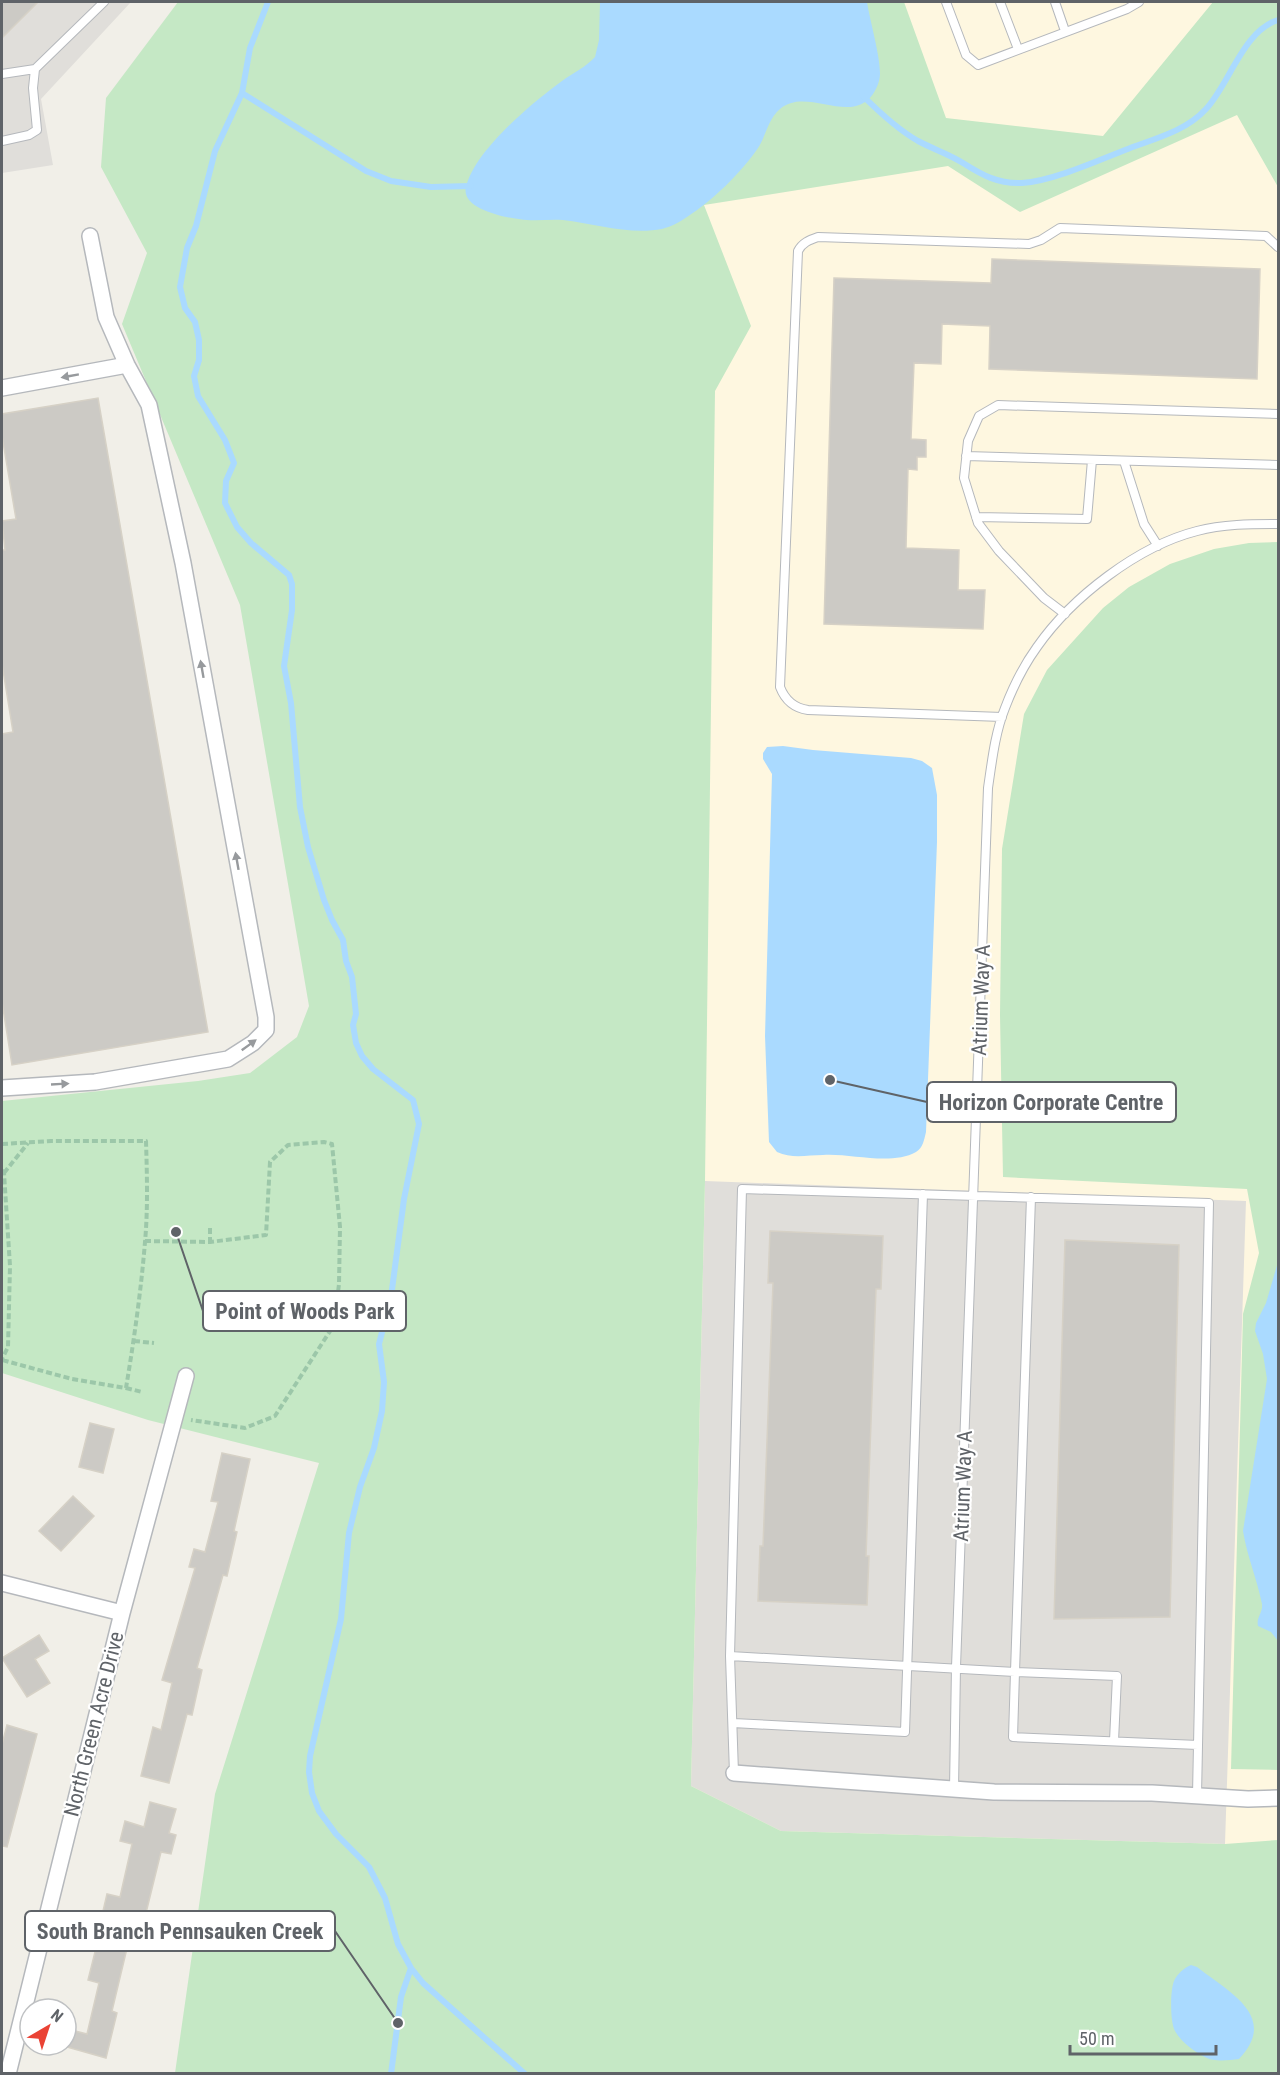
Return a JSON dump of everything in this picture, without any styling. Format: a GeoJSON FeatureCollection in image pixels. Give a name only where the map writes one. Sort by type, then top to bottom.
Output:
{"type":"FeatureCollection","features":[{"type":"Feature","properties":{"kind":"street"},"geometry":{"type":"LineString","coordinates":[[2,1088],[95,1082],[228,1059],[253,1043],[266,1030],[266,1017],[183,563],[149,405],[106,317],[90,236]]}},
{"type":"Feature","properties":{"kind":"street"},"geometry":{"type":"LineString","coordinates":[[2,388],[128,365]]}},
{"type":"Feature","properties":{"kind":"street","name":"North Green Acre Drive"},"geometry":{"type":"LineString","coordinates":[[8,2073],[122,1612],[186,1376]]}},
{"type":"Feature","properties":{"kind":"street"},"geometry":{"type":"LineString","coordinates":[[2,1583],[122,1612]]}},
{"type":"Feature","properties":{"kind":"street"},"geometry":{"type":"LineString","coordinates":[[734,1773],[1056,1794],[1278,1798]]}},
{"type":"Feature","properties":{"kind":"lane"},"geometry":{"type":"LineString","coordinates":[[2,74],[35,69],[104,2]]}},
{"type":"Feature","properties":{"kind":"lane"},"geometry":{"type":"LineString","coordinates":[[946,2],[966,55],[978,65],[1119,12],[1139,2]]}},
{"type":"Feature","properties":{"kind":"lane"},"geometry":{"type":"LineString","coordinates":[[1000,2],[1018,49]]}},
{"type":"Feature","properties":{"kind":"lane"},"geometry":{"type":"LineString","coordinates":[[1055,2],[1065,31]]}},
{"type":"Feature","properties":{"kind":"lane"},"geometry":{"type":"LineString","coordinates":[[1115,2],[1119,12]]}},
{"type":"Feature","properties":{"kind":"lane"},"geometry":{"type":"LineString","coordinates":[[2,141],[30,135],[37,130],[33,88],[35,69]]}},
{"type":"Feature","properties":{"kind":"lane"},"geometry":{"type":"LineString","coordinates":[[1002,717],[808,710],[800,709],[783,695],[780,687],[800,247],[810,239],[818,237],[1029,244],[1041,240],[1060,228],[1266,236],[1278,247]]}},
{"type":"Feature","properties":{"kind":"lane"},"geometry":{"type":"LineString","coordinates":[[1065,614],[1044,598],[999,551],[978,523],[964,478],[968,441],[979,416],[998,405],[1278,414]]}},
{"type":"Feature","properties":{"kind":"lane"},"geometry":{"type":"LineString","coordinates":[[966,456],[1278,465]]}},
{"type":"Feature","properties":{"kind":"lane"},"geometry":{"type":"LineString","coordinates":[[976,517],[1087,519],[1092,460]]}},
{"type":"Feature","properties":{"kind":"lane"},"geometry":{"type":"LineString","coordinates":[[1125,461],[1144,524],[1158,546]]}},
{"type":"Feature","properties":{"kind":"lane","name":"Atrium Way A"},"geometry":{"type":"LineString","coordinates":[[954,1789],[956,1667],[988,788],[993,751],[1002,717],[1018,680],[1037,647],[1065,614],[1093,588],[1118,569],[1158,546],[1196,531],[1244,524],[1278,524]]}},
{"type":"Feature","properties":{"kind":"lane"},"geometry":{"type":"LineString","coordinates":[[734,1773],[730,1656],[742,1189],[1209,1203],[1197,1795]]}},
{"type":"Feature","properties":{"kind":"lane"},"geometry":{"type":"LineString","coordinates":[[733,1723],[905,1732],[923,1194]]}},
{"type":"Feature","properties":{"kind":"lane"},"geometry":{"type":"LineString","coordinates":[[1031,1197],[1013,1737],[1198,1745]]}},
{"type":"Feature","properties":{"kind":"lane"},"geometry":{"type":"LineString","coordinates":[[730,1656],[1117,1676],[1114,1742]]}},
{"type":"Feature","properties":{"kind":"path"},"geometry":{"type":"LineString","coordinates":[[2,1144],[146,1141],[145,1240],[134,1341],[126,1388]]}},
{"type":"Feature","properties":{"kind":"path"},"geometry":{"type":"LineString","coordinates":[[145,1240],[210,1242],[266,1235],[270,1162],[288,1145],[324,1142],[332,1144],[340,1227],[339,1284],[334,1325],[275,1416],[245,1428],[175,1417]]}},
{"type":"Feature","properties":{"kind":"path"},"geometry":{"type":"LineString","coordinates":[[28,1143],[3,1172],[10,1278],[8,1347],[2,1360],[72,1379],[142,1392]]}},
{"type":"Feature","properties":{"kind":"path"},"geometry":{"type":"LineString","coordinates":[[210,1228],[210,1242]]}},
{"type":"Feature","properties":{"kind":"path"},"geometry":{"type":"LineString","coordinates":[[134,1341],[154,1343]]}},
{"type":"Feature","properties":{"kind":"shaded area"},"geometry":{"type":"Polygon","coordinates":[[[2,2],[131,2],[41,99],[53,165],[2,173],[2,2]]]}},
{"type":"Feature","properties":{"kind":"shaded area"},"geometry":{"type":"Polygon","coordinates":[[[433,2],[1278,2],[1278,2073],[698,1947],[433,2]]]}},
{"type":"Feature","properties":{"kind":"shaded area"},"geometry":{"type":"Polygon","coordinates":[[[705,1181],[1246,1201],[1225,1844],[781,1831],[691,1786],[705,1181]]]}},
{"type":"Feature","properties":{"kind":"green space"},"geometry":{"type":"Polygon","coordinates":[[[178,2],[904,2],[946,118],[1103,136],[1213,2],[1278,2],[1278,187],[1237,115],[1020,212],[948,166],[704,205],[751,326],[715,391],[705,1181],[691,1786],[781,1831],[1225,1844],[1278,1840],[1278,2073],[175,2073],[215,1794],[319,1463],[148,1420],[2,1373],[2,1101],[198,1081],[250,1073],[297,1037],[309,1006],[240,605],[122,324],[147,253],[101,167],[106,98],[178,2]]]}},
{"type":"Feature","properties":{"kind":"green space"},"geometry":{"type":"Polygon","coordinates":[[[1278,542],[1278,1770],[1231,1769],[1243,1314],[1259,1253],[1247,1189],[1003,1177],[1000,1015],[1002,849],[1024,714],[1047,670],[1103,608],[1129,587],[1170,564],[1214,549],[1249,543],[1278,542]]]}},
{"type":"Feature","properties":{"kind":"water"},"geometry":{"type":"Polygon","coordinates":[[[600,2],[867,2],[878,57],[879,82],[873,94],[864,103],[853,107],[802,101],[791,103],[780,109],[758,148],[735,177],[697,210],[665,228],[638,231],[563,220],[520,219],[488,212],[478,207],[466,195],[466,187],[471,173],[492,143],[521,114],[595,57],[599,40],[600,2]]]}},
{"type":"Feature","properties":{"kind":"water"},"geometry":{"type":"Polygon","coordinates":[[[783,746],[911,758],[922,761],[932,768],[937,795],[937,842],[926,1132],[920,1148],[906,1156],[883,1159],[834,1155],[794,1156],[777,1152],[769,1142],[765,1036],[772,774],[763,759],[763,753],[767,747],[783,746]]]}},
{"type":"Feature","properties":{"kind":"water"},"geometry":{"type":"Polygon","coordinates":[[[1278,1262],[1278,1641],[1271,1632],[1258,1626],[1262,1604],[1243,1531],[1267,1379],[1263,1354],[1255,1331],[1256,1323],[1266,1303],[1278,1262]]]}},
{"type":"Feature","properties":{"kind":"water"},"geometry":{"type":"Polygon","coordinates":[[[1191,1965],[1234,1995],[1252,2017],[1254,2030],[1250,2044],[1239,2059],[1207,2058],[1189,2047],[1175,2031],[1171,2014],[1173,1986],[1175,1978],[1191,1965]]]}},
{"type":"Feature","properties":{"kind":"building"},"geometry":{"type":"Polygon","coordinates":[[[2,2],[38,2],[2,38],[2,2]]]}},
{"type":"Feature","properties":{"kind":"building"},"geometry":{"type":"Polygon","coordinates":[[[992,259],[1260,269],[1257,379],[989,369],[990,326],[942,324],[941,364],[914,363],[911,439],[926,440],[926,457],[917,457],[917,470],[908,469],[906,548],[959,550],[958,590],[985,590],[983,629],[824,624],[834,278],[991,283],[992,259]]]}},
{"type":"Feature","properties":{"kind":"building"},"geometry":{"type":"Polygon","coordinates":[[[98,398],[208,1032],[12,1065],[2,1002],[2,734],[13,732],[2,664],[2,550],[5,550],[2,521],[16,519],[2,436],[2,414],[98,398]]]}},
{"type":"Feature","properties":{"kind":"building"},"geometry":{"type":"Polygon","coordinates":[[[770,1231],[883,1236],[881,1289],[876,1289],[866,1556],[869,1556],[867,1605],[758,1601],[760,1546],[763,1546],[773,1283],[768,1283],[770,1231]]]}},
{"type":"Feature","properties":{"kind":"building"},"geometry":{"type":"Polygon","coordinates":[[[1065,1240],[1179,1245],[1170,1617],[1054,1619],[1065,1240]]]}},
{"type":"Feature","properties":{"kind":"building"},"geometry":{"type":"Polygon","coordinates":[[[90,1423],[114,1429],[103,1473],[79,1467],[90,1423]]]}},
{"type":"Feature","properties":{"kind":"building"},"geometry":{"type":"Polygon","coordinates":[[[222,1453],[250,1459],[234,1531],[237,1532],[227,1576],[223,1575],[197,1668],[202,1670],[192,1715],[187,1714],[169,1783],[141,1776],[153,1727],[161,1730],[172,1683],[162,1680],[195,1568],[189,1567],[194,1549],[205,1552],[218,1502],[211,1501],[222,1453]]]}},
{"type":"Feature","properties":{"kind":"building"},"geometry":{"type":"Polygon","coordinates":[[[73,1496],[94,1516],[61,1551],[39,1531],[73,1496]]]}},
{"type":"Feature","properties":{"kind":"building"},"geometry":{"type":"Polygon","coordinates":[[[39,1635],[49,1651],[35,1659],[50,1683],[27,1697],[2,1658],[39,1635]]]}},
{"type":"Feature","properties":{"kind":"building"},"geometry":{"type":"Polygon","coordinates":[[[7,1725],[37,1734],[7,1847],[2,1846],[2,1744],[7,1725]]]}},
{"type":"Feature","properties":{"kind":"building"},"geometry":{"type":"Polygon","coordinates":[[[150,1802],[176,1809],[169,1833],[176,1835],[171,1854],[161,1852],[144,1921],[134,1919],[112,2011],[117,2013],[106,2058],[78,2050],[78,2032],[87,2034],[99,1983],[88,1980],[105,1912],[103,1911],[107,1894],[120,1897],[132,1844],[120,1841],[125,1821],[144,1827],[150,1802]]]}},
{"type":"Feature","properties":{"kind":"waterway"},"geometry":{"type":"LineString","coordinates":[[268,2],[250,48],[242,93],[215,151],[196,226],[187,248],[180,287],[185,308],[195,322],[199,340],[199,360],[194,376],[198,396],[225,440],[234,463],[226,481],[225,503],[237,527],[251,543],[289,575],[292,584],[292,610],[284,666],[291,703],[300,807],[308,847],[324,900],[343,940],[346,961],[352,977],[356,1014],[353,1025],[356,1043],[362,1056],[373,1069],[413,1100],[419,1124],[404,1199],[391,1297],[379,1344],[384,1382],[382,1411],[374,1448],[360,1487],[349,1533],[341,1619],[310,1756],[309,1772],[312,1793],[319,1811],[336,1834],[369,1867],[385,1898],[398,1944],[411,1968],[423,1983],[525,2074]]}},
{"type":"Feature","properties":{"kind":"waterway"},"geometry":{"type":"LineString","coordinates":[[862,95],[888,120],[910,136],[984,175],[1005,182],[1034,181],[1088,165],[1188,124],[1198,117],[1215,98],[1255,35],[1278,20]]}},
{"type":"Feature","properties":{"kind":"waterway"},"geometry":{"type":"LineString","coordinates":[[242,93],[366,171],[391,181],[431,187],[471,186]]}},
{"type":"Feature","properties":{"kind":"waterway"},"geometry":{"type":"LineString","coordinates":[[391,2074],[401,1997],[411,1968]]}},
{"type":"Feature","properties":{"kind":"place","name":"Horizon Corporate Centre"},"geometry":{"type":"Point","coordinates":[830,1080]}},
{"type":"Feature","properties":{"kind":"place","name":"Point of Woods Park"},"geometry":{"type":"Point","coordinates":[176,1232]}},
{"type":"Feature","properties":{"kind":"place","name":"South Branch Pennsauken Creek"},"geometry":{"type":"Point","coordinates":[398,2023]}}]}
